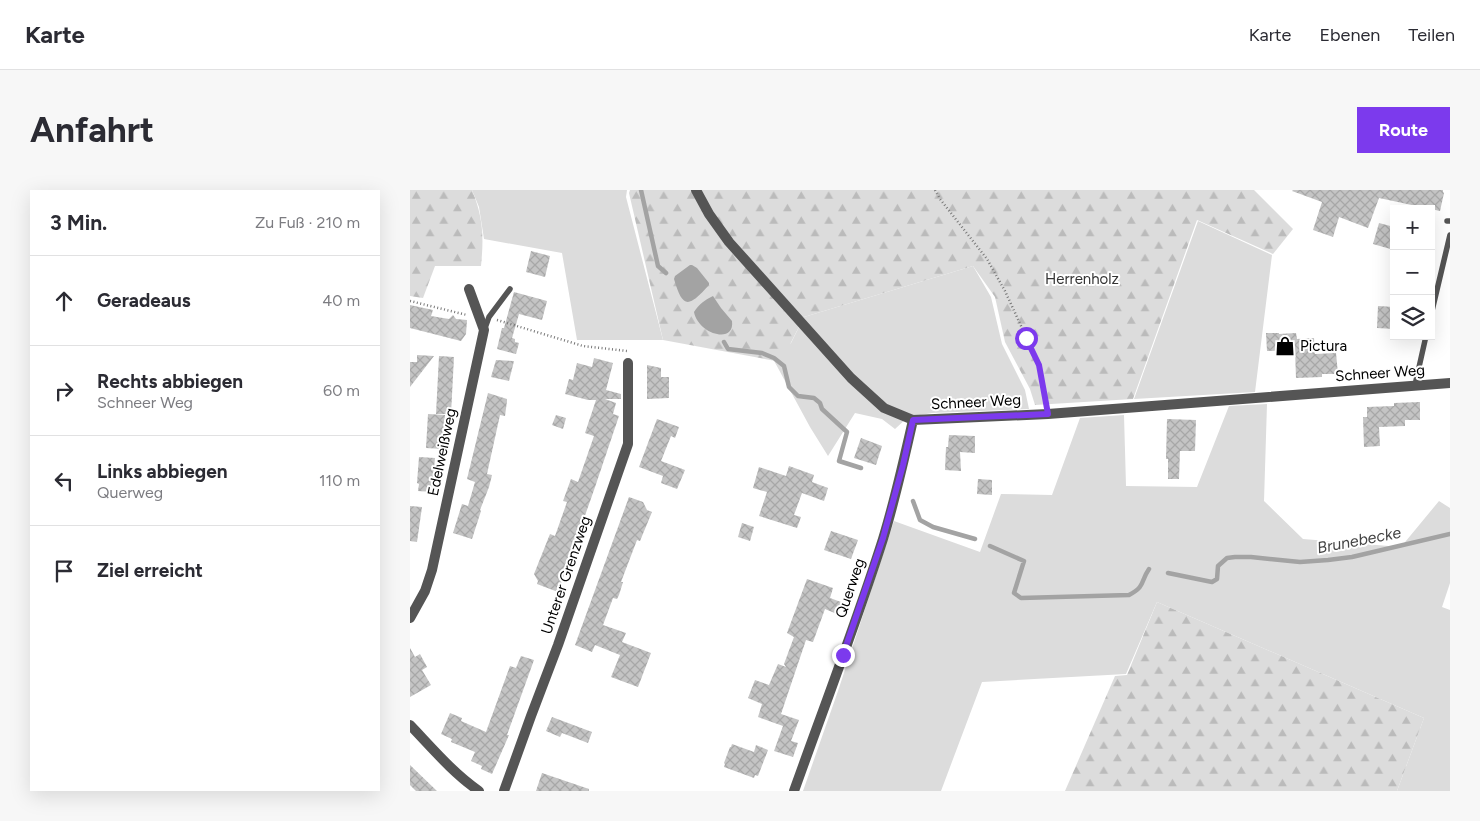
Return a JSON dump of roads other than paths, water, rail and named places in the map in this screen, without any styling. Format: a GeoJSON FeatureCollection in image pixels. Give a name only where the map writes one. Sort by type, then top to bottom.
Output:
{"type":"FeatureCollection","features":[{"type":"Feature","properties":{"kind":"street","name":"Schneer Weg"},"geometry":{"type":"LineString","coordinates":[[696,190],[709,214],[729,242],[850,378],[884,408],[913,420],[1048,414],[1450,383]]}},
{"type":"Feature","properties":{"kind":"street","name":"Edelweißweg"},"geometry":{"type":"LineString","coordinates":[[410,618],[426,591],[432,570],[484,330],[484,318],[469,289]]}},
{"type":"Feature","properties":{"kind":"street","name":"Unterer Grenzweg"},"geometry":{"type":"LineString","coordinates":[[504,791],[558,645],[628,444],[628,363]]}},
{"type":"Feature","properties":{"kind":"street","name":"Querweg"},"geometry":{"type":"LineString","coordinates":[[794,791],[883,538],[913,420]]}},
{"type":"Feature","properties":{"kind":"street"},"geometry":{"type":"LineString","coordinates":[[410,725],[469,784],[479,791]]}},
{"type":"Feature","properties":{"kind":"lane"},"geometry":{"type":"LineString","coordinates":[[1435,298],[1450,235]]}},
{"type":"Feature","properties":{"kind":"lane"},"geometry":{"type":"LineString","coordinates":[[484,318],[510,289]]}},
{"type":"Feature","properties":{"kind":"lane"},"geometry":{"type":"LineString","coordinates":[[1415,385],[1425,340]]}},
{"type":"Feature","properties":{"kind":"waterway"},"geometry":{"type":"LineString","coordinates":[[641,190],[658,266],[666,273]]}},
{"type":"Feature","properties":{"kind":"waterway"},"geometry":{"type":"LineString","coordinates":[[724,342],[728,349],[762,353],[774,358],[784,366],[789,387],[798,396],[814,398],[820,403],[822,409],[847,432],[839,461],[861,468]]}},
{"type":"Feature","properties":{"kind":"waterway"},"geometry":{"type":"LineString","coordinates":[[913,501],[920,520],[933,527],[975,539]]}},
{"type":"Feature","properties":{"kind":"waterway","name":"Brunebecke"},"geometry":{"type":"LineString","coordinates":[[1168,573],[1212,582],[1217,579],[1218,566],[1227,558],[1251,557],[1300,562],[1328,560],[1352,557],[1450,534]]}},
{"type":"Feature","properties":{"kind":"waterway","name":"Brunebecke"},"geometry":{"type":"LineString","coordinates":[[990,546],[1024,561],[1014,593],[1021,598],[1129,595],[1138,589],[1149,569]]}},
{"type":"Feature","properties":{"kind":"place","name":"Pictura"},"geometry":{"type":"Point","coordinates":[1285,346]}},
{"type":"Feature","properties":{"kind":"park label","name":"Herrenholz"},"geometry":{"type":"Point","coordinates":[1082,279]}}]}
